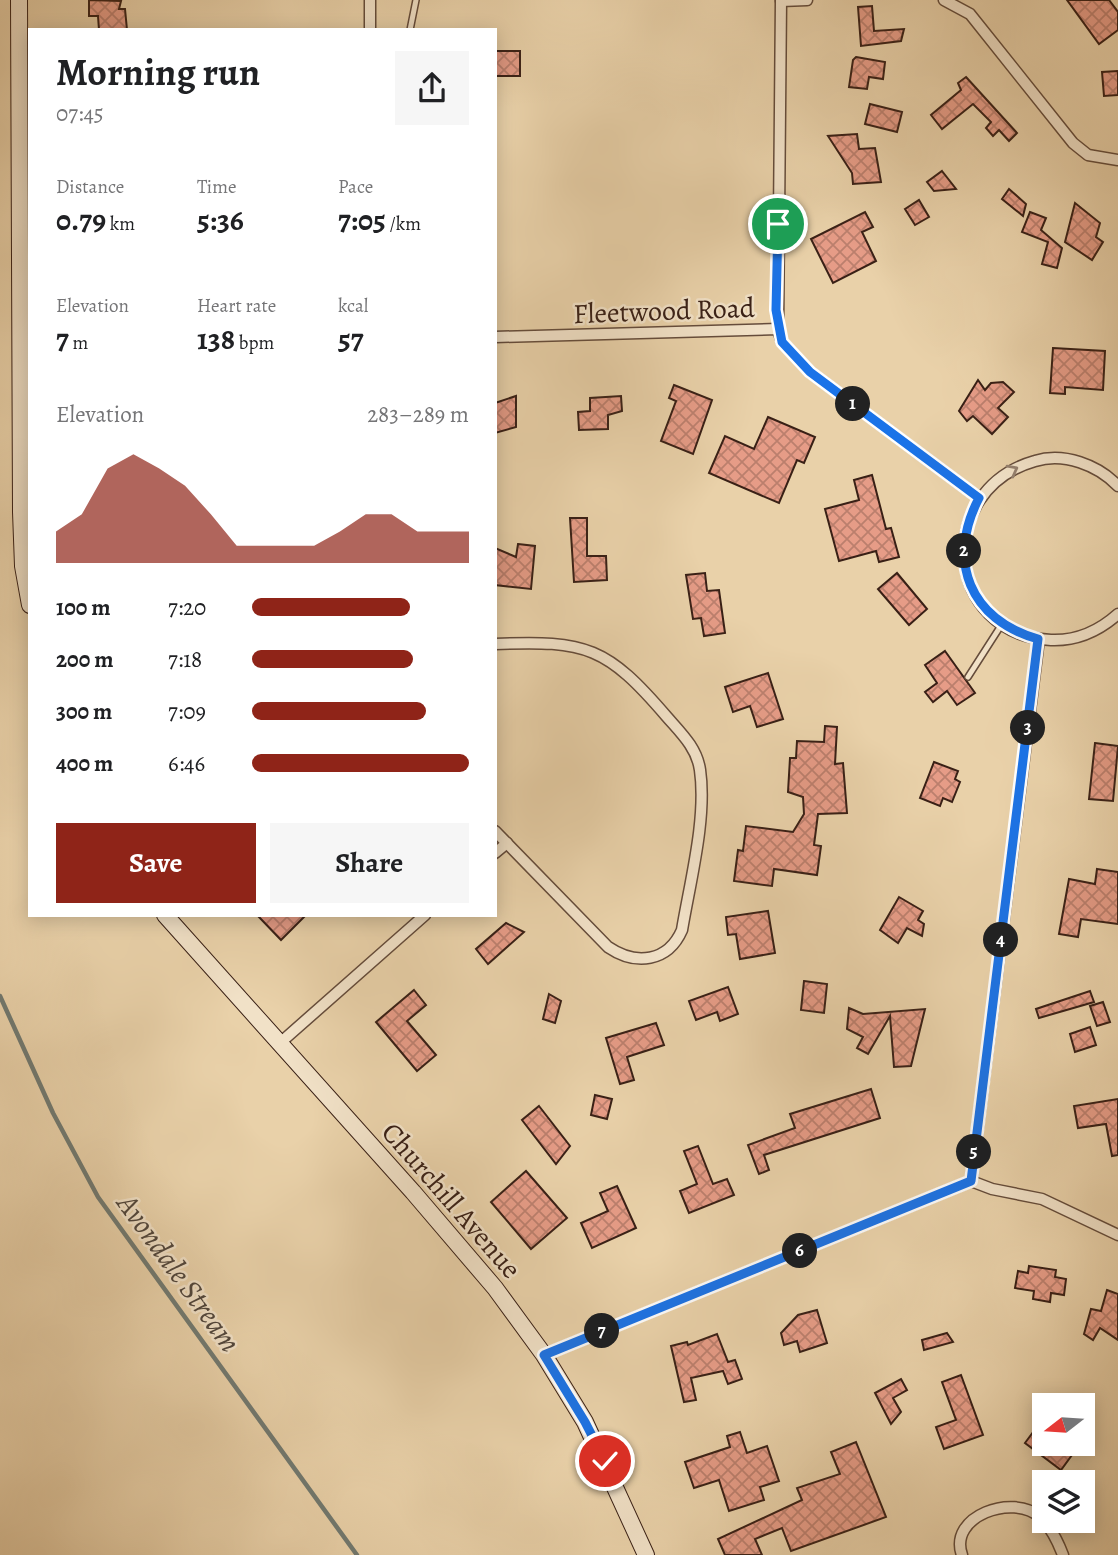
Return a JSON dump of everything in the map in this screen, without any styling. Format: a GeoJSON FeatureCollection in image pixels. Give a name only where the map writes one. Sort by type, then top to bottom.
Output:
{"type":"FeatureCollection","features":[{"type":"Feature","properties":{"kind":"main road"},"geometry":{"type":"LineString","coordinates":[[19,0],[24,328],[21,512],[23,566],[28,594]]}},
{"type":"Feature","properties":{"kind":"main road","name":"Churchill Avenue"},"geometry":{"type":"LineString","coordinates":[[167,917],[461,1246],[544,1355],[585,1422],[646,1555]]}},
{"type":"Feature","properties":{"kind":"street"},"geometry":{"type":"LineString","coordinates":[[370,0],[370,28]]}},
{"type":"Feature","properties":{"kind":"street"},"geometry":{"type":"LineString","coordinates":[[778,329],[781,0],[807,0]]}},
{"type":"Feature","properties":{"kind":"street"},"geometry":{"type":"LineString","coordinates":[[944,0],[970,14],[1073,143],[1088,155],[1118,160]]}},
{"type":"Feature","properties":{"kind":"street","name":"Fleetwood Road"},"geometry":{"type":"LineString","coordinates":[[497,337],[778,329],[782,342],[810,372],[979,498]]}},
{"type":"Feature","properties":{"kind":"street"},"geometry":{"type":"LineString","coordinates":[[1118,486],[1088,465],[1064,459],[1040,459],[1016,467],[995,480],[979,498],[964,536],[967,576],[987,611],[1002,624],[1038,639],[1063,641],[1086,635],[1107,624],[1118,614]]}},
{"type":"Feature","properties":{"kind":"street"},"geometry":{"type":"LineString","coordinates":[[971,1181],[1038,639]]}},
{"type":"Feature","properties":{"kind":"street"},"geometry":{"type":"LineString","coordinates":[[497,644],[566,644],[589,650],[613,662],[635,679],[696,754],[702,781],[681,930],[676,941],[657,956],[633,960],[608,947],[497,833]]}},
{"type":"Feature","properties":{"kind":"street"},"geometry":{"type":"LineString","coordinates":[[497,851],[506,843]]}},
{"type":"Feature","properties":{"kind":"street"},"geometry":{"type":"LineString","coordinates":[[280,1044],[423,917]]}},
{"type":"Feature","properties":{"kind":"street"},"geometry":{"type":"LineString","coordinates":[[544,1355],[971,1181],[992,1189],[1042,1199],[1118,1235]]}},
{"type":"Feature","properties":{"kind":"street"},"geometry":{"type":"LineString","coordinates":[[962,1555],[960,1550],[967,1526],[981,1514],[1000,1507],[1020,1506],[1040,1517],[1063,1555]]}},
{"type":"Feature","properties":{"kind":"lane"},"geometry":{"type":"LineString","coordinates":[[410,28],[416,0]]}},
{"type":"Feature","properties":{"kind":"lane"},"geometry":{"type":"LineString","coordinates":[[968,677],[1002,624]]}},
{"type":"Feature","properties":{"kind":"building"},"geometry":{"type":"Polygon","coordinates":[[[89,0],[121,1],[119,9],[125,9],[127,28],[99,28],[98,16],[89,16],[89,0]]]}},
{"type":"Feature","properties":{"kind":"building"},"geometry":{"type":"Polygon","coordinates":[[[1067,0],[1109,0],[1118,12],[1118,30],[1099,44],[1067,0]]]}},
{"type":"Feature","properties":{"kind":"building"},"geometry":{"type":"Polygon","coordinates":[[[872,6],[874,31],[904,29],[901,41],[861,46],[858,7],[872,6]]]}},
{"type":"Feature","properties":{"kind":"building"},"geometry":{"type":"Polygon","coordinates":[[[497,51],[520,51],[520,76],[497,76],[497,51]]]}},
{"type":"Feature","properties":{"kind":"building"},"geometry":{"type":"Polygon","coordinates":[[[856,57],[885,62],[883,79],[869,77],[867,89],[849,87],[853,60],[856,57]]]}},
{"type":"Feature","properties":{"kind":"building"},"geometry":{"type":"Polygon","coordinates":[[[1118,71],[1118,95],[1104,96],[1102,72],[1118,71]]]}},
{"type":"Feature","properties":{"kind":"building"},"geometry":{"type":"Polygon","coordinates":[[[966,77],[1017,133],[1009,141],[999,130],[993,136],[986,128],[991,122],[973,104],[942,129],[931,115],[961,90],[958,83],[966,77]]]}},
{"type":"Feature","properties":{"kind":"building"},"geometry":{"type":"Polygon","coordinates":[[[870,104],[902,112],[897,132],[865,124],[870,104]]]}},
{"type":"Feature","properties":{"kind":"building"},"geometry":{"type":"Polygon","coordinates":[[[857,134],[859,149],[875,148],[881,182],[853,184],[852,173],[828,136],[857,134]]]}},
{"type":"Feature","properties":{"kind":"building"},"geometry":{"type":"Polygon","coordinates":[[[942,171],[956,189],[934,191],[927,182],[942,171]]]}},
{"type":"Feature","properties":{"kind":"building"},"geometry":{"type":"Polygon","coordinates":[[[1009,189],[1026,204],[1023,216],[1002,199],[1009,189]]]}},
{"type":"Feature","properties":{"kind":"building"},"geometry":{"type":"Polygon","coordinates":[[[919,200],[929,217],[915,225],[905,209],[919,200]]]}},
{"type":"Feature","properties":{"kind":"building"},"geometry":{"type":"Polygon","coordinates":[[[1075,203],[1100,223],[1096,237],[1103,242],[1092,260],[1065,242],[1075,203]]]}},
{"type":"Feature","properties":{"kind":"building"},"geometry":{"type":"Polygon","coordinates":[[[865,212],[873,227],[862,232],[876,261],[833,283],[811,239],[865,212]]]}},
{"type":"Feature","properties":{"kind":"building"},"geometry":{"type":"Polygon","coordinates":[[[1030,212],[1046,218],[1041,230],[1062,248],[1057,268],[1042,264],[1048,242],[1022,232],[1030,212]]]}},
{"type":"Feature","properties":{"kind":"building"},"geometry":{"type":"Polygon","coordinates":[[[1053,348],[1105,351],[1103,390],[1065,387],[1065,394],[1050,393],[1053,348]]]}},
{"type":"Feature","properties":{"kind":"building"},"geometry":{"type":"Polygon","coordinates":[[[978,380],[985,390],[991,383],[1003,382],[1014,392],[998,408],[1008,417],[992,434],[973,416],[967,421],[959,411],[978,380]]]}},
{"type":"Feature","properties":{"kind":"building"},"geometry":{"type":"Polygon","coordinates":[[[674,385],[712,400],[693,454],[661,441],[676,401],[669,398],[674,385]]]}},
{"type":"Feature","properties":{"kind":"building"},"geometry":{"type":"Polygon","coordinates":[[[516,396],[516,427],[497,432],[497,402],[516,396]]]}},
{"type":"Feature","properties":{"kind":"building"},"geometry":{"type":"Polygon","coordinates":[[[621,396],[622,411],[608,415],[608,429],[579,430],[578,412],[590,411],[590,398],[621,396]]]}},
{"type":"Feature","properties":{"kind":"building"},"geometry":{"type":"Polygon","coordinates":[[[768,417],[815,437],[804,463],[797,460],[779,503],[709,473],[725,436],[754,449],[768,417]]]}},
{"type":"Feature","properties":{"kind":"building"},"geometry":{"type":"Polygon","coordinates":[[[872,475],[886,529],[891,528],[899,557],[879,562],[876,551],[839,561],[825,509],[859,500],[854,480],[872,475]]]}},
{"type":"Feature","properties":{"kind":"building"},"geometry":{"type":"Polygon","coordinates":[[[570,518],[587,518],[587,556],[606,556],[607,580],[574,582],[570,518]]]}},
{"type":"Feature","properties":{"kind":"building"},"geometry":{"type":"Polygon","coordinates":[[[518,544],[535,546],[531,589],[497,585],[497,549],[516,557],[518,544]]]}},
{"type":"Feature","properties":{"kind":"building"},"geometry":{"type":"Polygon","coordinates":[[[705,573],[707,591],[719,590],[725,633],[704,636],[701,618],[693,619],[686,575],[705,573]]]}},
{"type":"Feature","properties":{"kind":"building"},"geometry":{"type":"Polygon","coordinates":[[[897,573],[927,609],[909,625],[878,589],[897,573]]]}},
{"type":"Feature","properties":{"kind":"building"},"geometry":{"type":"Polygon","coordinates":[[[945,651],[975,693],[957,705],[947,691],[933,702],[925,692],[937,683],[925,665],[945,651]]]}},
{"type":"Feature","properties":{"kind":"building"},"geometry":{"type":"Polygon","coordinates":[[[768,673],[783,719],[757,727],[750,706],[733,712],[725,687],[768,673]]]}},
{"type":"Feature","properties":{"kind":"building"},"geometry":{"type":"Polygon","coordinates":[[[825,726],[837,727],[835,764],[843,763],[847,813],[818,814],[814,845],[821,846],[817,875],[774,869],[772,886],[734,881],[738,850],[743,851],[746,826],[793,832],[804,814],[803,797],[788,792],[790,758],[796,758],[797,741],[824,742],[825,726]]]}},
{"type":"Feature","properties":{"kind":"building"},"geometry":{"type":"Polygon","coordinates":[[[1095,743],[1118,746],[1113,801],[1089,799],[1095,743]]]}},
{"type":"Feature","properties":{"kind":"building"},"geometry":{"type":"Polygon","coordinates":[[[934,762],[958,771],[955,779],[960,782],[952,802],[943,798],[940,806],[920,798],[934,762]]]}},
{"type":"Feature","properties":{"kind":"building"},"geometry":{"type":"Polygon","coordinates":[[[1097,869],[1118,872],[1118,924],[1081,919],[1078,937],[1059,934],[1069,879],[1095,884],[1097,869]]]}},
{"type":"Feature","properties":{"kind":"building"},"geometry":{"type":"Polygon","coordinates":[[[899,897],[923,911],[918,920],[924,924],[922,936],[907,928],[898,943],[880,930],[899,897]]]}},
{"type":"Feature","properties":{"kind":"building"},"geometry":{"type":"Polygon","coordinates":[[[768,911],[775,953],[740,959],[736,934],[728,935],[726,917],[768,911]]]}},
{"type":"Feature","properties":{"kind":"building"},"geometry":{"type":"Polygon","coordinates":[[[259,917],[304,917],[281,940],[259,917]]]}},
{"type":"Feature","properties":{"kind":"building"},"geometry":{"type":"Polygon","coordinates":[[[506,923],[524,932],[488,964],[476,949],[506,923]]]}},
{"type":"Feature","properties":{"kind":"building"},"geometry":{"type":"Polygon","coordinates":[[[804,981],[827,984],[824,1013],[801,1010],[804,981]]]}},
{"type":"Feature","properties":{"kind":"building"},"geometry":{"type":"Polygon","coordinates":[[[728,987],[738,1014],[720,1021],[717,1012],[696,1020],[689,1001],[728,987]]]}},
{"type":"Feature","properties":{"kind":"building"},"geometry":{"type":"Polygon","coordinates":[[[414,990],[426,1005],[407,1021],[436,1055],[417,1071],[376,1022],[414,990]]]}},
{"type":"Feature","properties":{"kind":"building"},"geometry":{"type":"Polygon","coordinates":[[[1090,991],[1094,1002],[1039,1018],[1036,1009],[1090,991]]]}},
{"type":"Feature","properties":{"kind":"building"},"geometry":{"type":"Polygon","coordinates":[[[549,994],[561,1001],[555,1023],[543,1019],[549,994]]]}},
{"type":"Feature","properties":{"kind":"building"},"geometry":{"type":"Polygon","coordinates":[[[1103,1002],[1110,1022],[1097,1026],[1090,1006],[1103,1002]]]}},
{"type":"Feature","properties":{"kind":"building"},"geometry":{"type":"Polygon","coordinates":[[[849,1008],[863,1014],[925,1009],[911,1066],[894,1067],[890,1016],[868,1054],[857,1048],[863,1037],[847,1029],[849,1008]]]}},
{"type":"Feature","properties":{"kind":"building"},"geometry":{"type":"Polygon","coordinates":[[[656,1023],[664,1045],[627,1057],[634,1080],[620,1084],[606,1038],[656,1023]]]}},
{"type":"Feature","properties":{"kind":"building"},"geometry":{"type":"Polygon","coordinates":[[[1090,1027],[1096,1045],[1075,1052],[1070,1034],[1090,1027]]]}},
{"type":"Feature","properties":{"kind":"building"},"geometry":{"type":"Polygon","coordinates":[[[871,1089],[880,1118],[764,1155],[769,1170],[759,1174],[748,1145],[795,1128],[790,1114],[871,1089]]]}},
{"type":"Feature","properties":{"kind":"building"},"geometry":{"type":"Polygon","coordinates":[[[595,1095],[612,1099],[607,1119],[591,1115],[595,1095]]]}},
{"type":"Feature","properties":{"kind":"building"},"geometry":{"type":"Polygon","coordinates":[[[1118,1099],[1118,1155],[1112,1156],[1106,1124],[1078,1128],[1074,1106],[1118,1099]]]}},
{"type":"Feature","properties":{"kind":"building"},"geometry":{"type":"Polygon","coordinates":[[[539,1106],[570,1146],[556,1164],[522,1120],[539,1106]]]}},
{"type":"Feature","properties":{"kind":"building"},"geometry":{"type":"Polygon","coordinates":[[[698,1146],[713,1184],[727,1179],[734,1195],[689,1213],[680,1191],[697,1184],[684,1151],[698,1146]]]}},
{"type":"Feature","properties":{"kind":"building"},"geometry":{"type":"Polygon","coordinates":[[[526,1171],[567,1218],[531,1249],[491,1202],[526,1171]]]}},
{"type":"Feature","properties":{"kind":"building"},"geometry":{"type":"Polygon","coordinates":[[[617,1186],[636,1228],[592,1248],[581,1223],[608,1211],[600,1193],[617,1186]]]}},
{"type":"Feature","properties":{"kind":"building"},"geometry":{"type":"Polygon","coordinates":[[[1029,1266],[1056,1270],[1055,1277],[1066,1279],[1064,1295],[1051,1293],[1050,1302],[1033,1299],[1034,1291],[1015,1288],[1018,1271],[1028,1273],[1029,1266]]]}},
{"type":"Feature","properties":{"kind":"building"},"geometry":{"type":"Polygon","coordinates":[[[1107,1290],[1118,1294],[1118,1340],[1100,1328],[1093,1340],[1084,1334],[1091,1309],[1101,1311],[1107,1290]]]}},
{"type":"Feature","properties":{"kind":"building"},"geometry":{"type":"Polygon","coordinates":[[[817,1310],[827,1343],[800,1352],[797,1341],[784,1345],[781,1333],[798,1315],[817,1310]]]}},
{"type":"Feature","properties":{"kind":"building"},"geometry":{"type":"Polygon","coordinates":[[[947,1333],[953,1342],[924,1350],[922,1340],[947,1333]]]}},
{"type":"Feature","properties":{"kind":"building"},"geometry":{"type":"Polygon","coordinates":[[[717,1334],[728,1362],[735,1360],[742,1379],[728,1384],[723,1371],[691,1378],[696,1400],[684,1402],[671,1346],[687,1342],[688,1345],[717,1334]]]}},
{"type":"Feature","properties":{"kind":"building"},"geometry":{"type":"Polygon","coordinates":[[[961,1375],[983,1435],[944,1449],[936,1427],[956,1420],[942,1382],[961,1375]]]}},
{"type":"Feature","properties":{"kind":"building"},"geometry":{"type":"Polygon","coordinates":[[[901,1379],[907,1390],[893,1398],[901,1412],[891,1424],[875,1393],[901,1379]]]}},
{"type":"Feature","properties":{"kind":"building"},"geometry":{"type":"Polygon","coordinates":[[[740,1432],[747,1453],[767,1446],[779,1481],[760,1487],[764,1500],[729,1511],[719,1480],[694,1488],[685,1462],[730,1447],[727,1436],[740,1432]]]}},
{"type":"Feature","properties":{"kind":"building"},"geometry":{"type":"Polygon","coordinates":[[[1032,1434],[1032,1448],[1025,1443],[1032,1434]]]}},
{"type":"Feature","properties":{"kind":"building"},"geometry":{"type":"Polygon","coordinates":[[[856,1442],[886,1517],[791,1551],[782,1528],[755,1539],[762,1555],[725,1555],[718,1539],[802,1500],[797,1488],[840,1474],[831,1452],[856,1442]]]}},
{"type":"Feature","properties":{"kind":"building"},"geometry":{"type":"Polygon","coordinates":[[[1042,1456],[1071,1456],[1061,1470],[1042,1456]]]}},
{"type":"Feature","properties":{"kind":"waterway","name":"Avondale Stream"},"geometry":{"type":"LineString","coordinates":[[0,996],[53,1113],[98,1197],[357,1555]]}},
{"type":"Feature","properties":{"kind":"route"},"geometry":{"type":"LineString","coordinates":[[605,1461],[585,1422],[544,1355],[971,1181],[1038,639],[1020,634],[987,611],[975,595],[967,576],[963,556],[964,536],[979,498],[810,372],[794,359],[782,342],[776,310],[778,224]]}}]}
